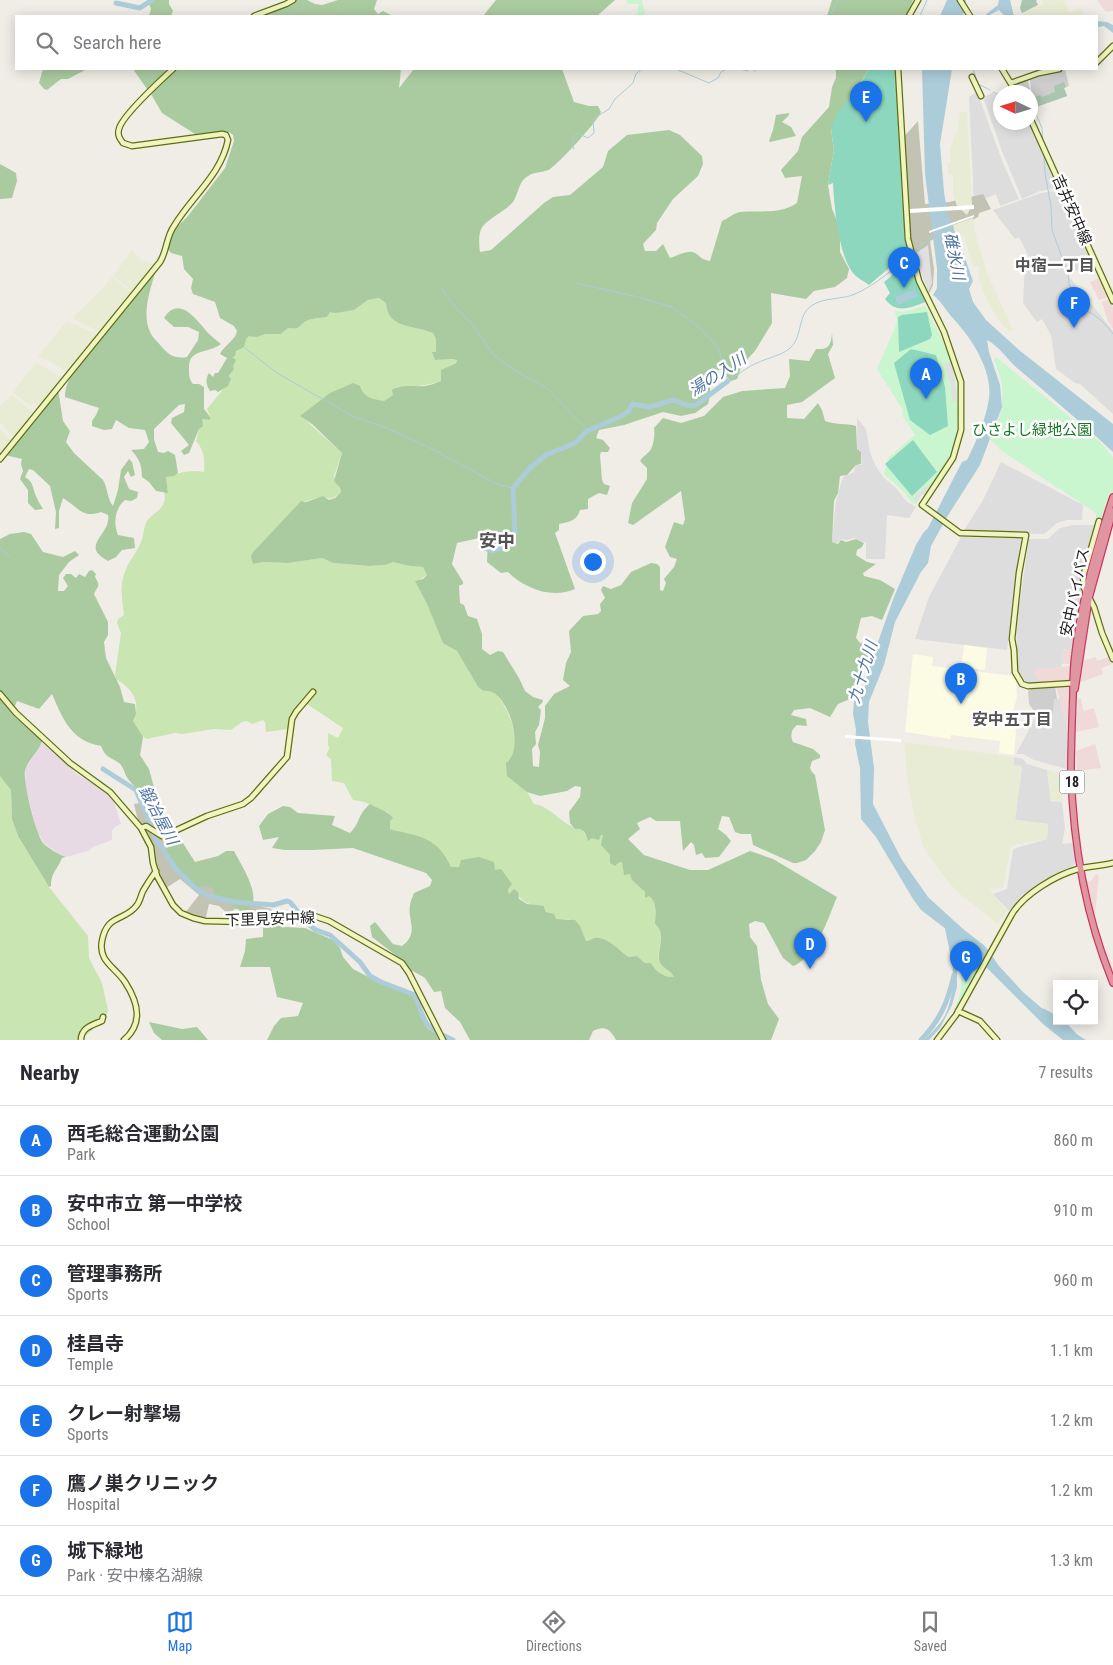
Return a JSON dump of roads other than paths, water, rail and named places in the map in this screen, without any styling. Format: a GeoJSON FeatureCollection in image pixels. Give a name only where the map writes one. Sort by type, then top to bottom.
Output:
{"type":"FeatureCollection","features":[{"type":"Feature","properties":{"kind":"highway","name":"安中バイパス"},"geometry":{"type":"LineString","coordinates":[[1113,497],[1075,653],[1071,773],[1074,822],[1081,868],[1097,936],[1113,983]]}},
{"type":"Feature","properties":{"kind":"street"},"geometry":{"type":"LineString","coordinates":[[257,15],[293,0]]}},
{"type":"Feature","properties":{"kind":"street"},"geometry":{"type":"LineString","coordinates":[[910,15],[918,0]]}},
{"type":"Feature","properties":{"kind":"street"},"geometry":{"type":"LineString","coordinates":[[960,0],[969,15]]}},
{"type":"Feature","properties":{"kind":"street"},"geometry":{"type":"LineString","coordinates":[[1098,61],[1113,46]]}},
{"type":"Feature","properties":{"kind":"street"},"geometry":{"type":"LineString","coordinates":[[0,459],[160,262],[172,228],[220,165],[228,140],[226,135],[132,146],[123,143],[119,138],[118,130],[122,123],[148,93],[172,70]]}},
{"type":"Feature","properties":{"kind":"street"},"geometry":{"type":"LineString","coordinates":[[898,70],[906,217],[911,253],[928,303],[952,351],[961,382],[960,430],[953,458],[922,505],[963,533],[1026,535],[1012,626],[1015,672],[1022,684],[1028,686],[1074,683]]}},
{"type":"Feature","properties":{"kind":"street"},"geometry":{"type":"LineString","coordinates":[[1003,70],[1011,83],[1054,70]]}},
{"type":"Feature","properties":{"kind":"street"},"geometry":{"type":"LineString","coordinates":[[972,77],[981,96]]}},
{"type":"Feature","properties":{"kind":"street","name":"吉井安中線"},"geometry":{"type":"LineString","coordinates":[[1035,130],[1113,302]]}},
{"type":"Feature","properties":{"kind":"street"},"geometry":{"type":"LineString","coordinates":[[1088,595],[1113,659]]}},
{"type":"Feature","properties":{"kind":"street"},"geometry":{"type":"LineString","coordinates":[[141,828],[146,826],[162,836],[166,835],[208,816],[243,804],[251,798],[287,757],[292,720],[296,712],[313,692]]}},
{"type":"Feature","properties":{"kind":"street","name":"下里見安中線"},"geometry":{"type":"LineString","coordinates":[[0,694],[16,713],[70,763],[110,792],[141,828],[151,847],[156,871],[176,910],[192,918],[205,921],[249,922],[305,915],[329,921],[402,963],[409,972],[442,1040]]}},
{"type":"Feature","properties":{"kind":"street"},"geometry":{"type":"LineString","coordinates":[[937,1040],[950,1025],[1015,909],[1026,898],[1050,882],[1081,868],[1113,863]]}},
{"type":"Feature","properties":{"kind":"street"},"geometry":{"type":"LineString","coordinates":[[124,1040],[135,1025],[138,1012],[125,982],[104,960],[102,940],[105,929],[109,924],[138,904],[156,871]]}},
{"type":"Feature","properties":{"kind":"street"},"geometry":{"type":"LineString","coordinates":[[958,1011],[980,1021],[997,1040]]}},
{"type":"Feature","properties":{"kind":"street"},"geometry":{"type":"LineString","coordinates":[[81,1040],[83,1031],[88,1026],[102,1021],[103,1018]]}},
{"type":"Feature","properties":{"kind":"water"},"geometry":{"type":"Polygon","coordinates":[[[947,0],[966,0],[963,15],[940,15],[947,0]]]}},
{"type":"Feature","properties":{"kind":"water"},"geometry":{"type":"Polygon","coordinates":[[[999,0],[1010,0],[1014,15],[1004,15],[999,10],[990,15],[985,15],[998,5],[999,0]]]}},
{"type":"Feature","properties":{"kind":"water"},"geometry":{"type":"Polygon","coordinates":[[[1098,21],[1113,25],[1113,33],[1104,26],[1098,27],[1098,21]]]}},
{"type":"Feature","properties":{"kind":"water","name":"碓氷川"},"geometry":{"type":"Polygon","coordinates":[[[922,70],[952,70],[940,144],[944,192],[948,216],[973,281],[969,289],[973,302],[986,320],[1019,350],[1113,424],[1113,452],[987,340],[1000,385],[1002,407],[980,465],[931,546],[928,563],[921,572],[895,622],[884,665],[869,702],[868,722],[874,768],[873,804],[902,860],[928,897],[985,946],[999,966],[1023,992],[1053,1018],[1053,1025],[1062,1025],[1086,1040],[1063,1040],[1043,1024],[960,941],[957,958],[957,987],[952,1005],[940,1028],[929,1040],[924,1040],[942,1020],[952,994],[953,962],[950,932],[921,910],[876,837],[861,819],[860,768],[855,744],[854,701],[865,687],[868,670],[894,597],[916,545],[928,528],[962,462],[967,460],[981,429],[989,398],[987,376],[978,353],[965,333],[933,295],[937,288],[937,269],[925,174],[922,70]]]}},
{"type":"Feature","properties":{"kind":"water"},"geometry":{"type":"Polygon","coordinates":[[[915,289],[918,296],[898,305],[895,297],[915,289]]]}},
{"type":"Feature","properties":{"kind":"waterway"},"geometry":{"type":"LineString","coordinates":[[116,3],[140,8],[152,0]]}},
{"type":"Feature","properties":{"kind":"waterway"},"geometry":{"type":"LineString","coordinates":[[830,15],[838,0]]}},
{"type":"Feature","properties":{"kind":"waterway"},"geometry":{"type":"LineString","coordinates":[[920,15],[927,0]]}},
{"type":"Feature","properties":{"kind":"waterway"},"geometry":{"type":"LineString","coordinates":[[574,149],[572,141],[575,135],[577,133],[588,138],[594,133],[593,119],[609,109],[615,99],[633,83],[636,74],[640,70]]}},
{"type":"Feature","properties":{"kind":"waterway"},"geometry":{"type":"LineString","coordinates":[[678,70],[709,83],[718,78],[721,72],[725,70]]}},
{"type":"Feature","properties":{"kind":"waterway"},"geometry":{"type":"LineString","coordinates":[[744,70],[748,71]]}},
{"type":"Feature","properties":{"kind":"waterway"},"geometry":{"type":"LineString","coordinates":[[973,70],[978,84],[990,90]]}},
{"type":"Feature","properties":{"kind":"waterway"},"geometry":{"type":"LineString","coordinates":[[1038,119],[1042,128],[1043,142]]}},
{"type":"Feature","properties":{"kind":"waterway"},"geometry":{"type":"LineString","coordinates":[[1044,154],[1045,173],[1051,206],[1052,230],[1068,274],[1069,284],[1080,300],[1084,310],[1100,320],[1113,334]]}},
{"type":"Feature","properties":{"kind":"waterway","name":"湯の入川"},"geometry":{"type":"LineString","coordinates":[[914,250],[932,236]]}},
{"type":"Feature","properties":{"kind":"waterway","name":"湯の入川"},"geometry":{"type":"LineString","coordinates":[[575,283],[634,296],[672,307],[700,328],[718,347],[728,381],[753,365],[789,349],[796,339],[804,315],[811,306],[821,301],[850,296],[863,290],[885,276],[911,253]]}},
{"type":"Feature","properties":{"kind":"waterway"},"geometry":{"type":"LineString","coordinates":[[439,285],[455,307],[473,325],[493,354],[514,370],[547,388],[588,431]]}},
{"type":"Feature","properties":{"kind":"waterway"},"geometry":{"type":"LineString","coordinates":[[245,348],[277,373],[354,417],[387,428],[434,450],[497,484],[513,488]]}},
{"type":"Feature","properties":{"kind":"waterway","name":"湯の入川"},"geometry":{"type":"LineString","coordinates":[[484,548],[493,551],[509,545],[515,531],[513,488],[530,468],[546,455],[575,443],[587,431],[622,416],[629,411],[632,404],[650,407],[673,400],[693,406],[728,381]]}},
{"type":"Feature","properties":{"kind":"waterway"},"geometry":{"type":"LineString","coordinates":[[0,548],[10,557]]}},
{"type":"Feature","properties":{"kind":"waterway","name":"鍛冶屋川"},"geometry":{"type":"LineString","coordinates":[[103,769],[136,790],[157,841],[176,869],[194,887],[209,896],[234,902],[273,905],[287,901],[290,902],[308,924],[316,930],[330,935],[360,962],[370,976],[415,995],[424,1019],[430,1028],[453,1040]]}},
{"type":"Feature","properties":{"kind":"waterway"},"geometry":{"type":"LineString","coordinates":[[947,926],[953,955]]}},
{"type":"Feature","properties":{"kind":"waterway"},"geometry":{"type":"LineString","coordinates":[[921,1040],[942,1010],[954,975]]}},
{"type":"Feature","properties":{"kind":"waterway","name":"九十九川"},"geometry":{"type":"LineString","coordinates":[[1043,1011],[1053,1017]]}},
{"type":"Feature","properties":{"kind":"waterway","name":"九十九川"},"geometry":{"type":"LineString","coordinates":[[1065,1025],[1079,1040]]}},
{"type":"Feature","properties":{"kind":"place","name":"クレー射撃場"},"geometry":{"type":"Point","coordinates":[866,122]}},
{"type":"Feature","properties":{"kind":"place","name":"管理事務所"},"geometry":{"type":"Point","coordinates":[904,288]}},
{"type":"Feature","properties":{"kind":"place","name":"鷹ノ巣クリニック"},"geometry":{"type":"Point","coordinates":[1074,328]}},
{"type":"Feature","properties":{"kind":"place","name":"西毛総合運動公園"},"geometry":{"type":"Point","coordinates":[926,399]}},
{"type":"Feature","properties":{"kind":"place","name":"安中市立 第一中学校"},"geometry":{"type":"Point","coordinates":[961,704]}},
{"type":"Feature","properties":{"kind":"place","name":"桂昌寺"},"geometry":{"type":"Point","coordinates":[810,969]}},
{"type":"Feature","properties":{"kind":"place","name":"城下緑地"},"geometry":{"type":"Point","coordinates":[966,982]}},
{"type":"Feature","properties":{"kind":"district","name":"中宿一丁目"},"geometry":{"type":"Point","coordinates":[1055,265]}},
{"type":"Feature","properties":{"kind":"district","name":"安中"},"geometry":{"type":"Point","coordinates":[497,541]}},
{"type":"Feature","properties":{"kind":"district","name":"安中五丁目"},"geometry":{"type":"Point","coordinates":[1012,719]}},
{"type":"Feature","properties":{"kind":"park label","name":"ひさよし緑地公園"},"geometry":{"type":"Point","coordinates":[1032,430]}}]}
